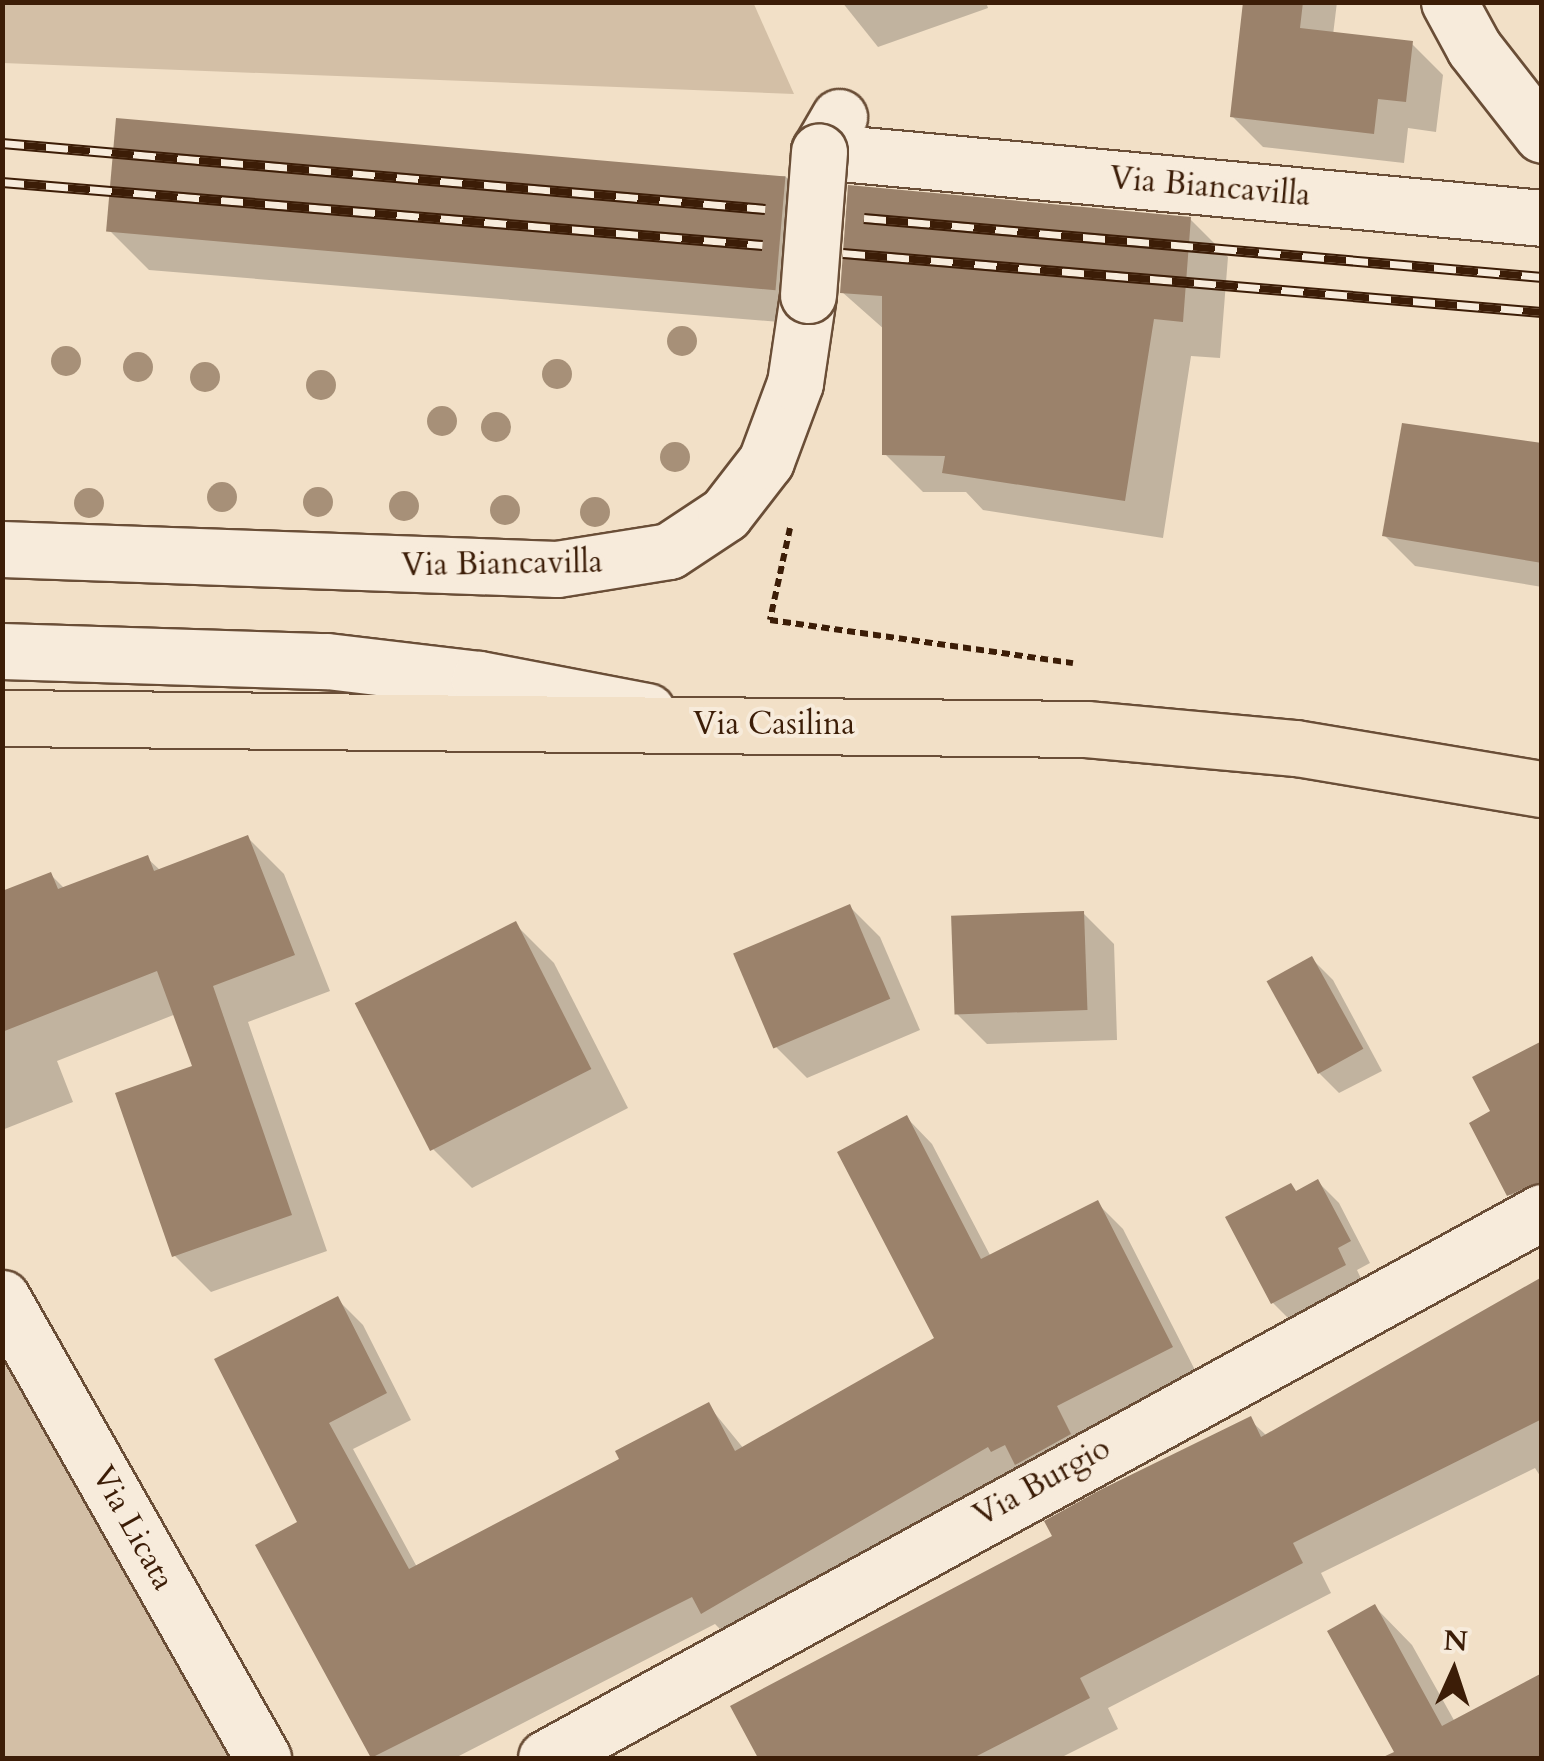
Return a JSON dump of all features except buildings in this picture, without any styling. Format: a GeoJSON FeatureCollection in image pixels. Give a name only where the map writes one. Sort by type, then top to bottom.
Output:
{"type":"FeatureCollection","features":[{"type":"Feature","properties":{"kind":"main road","name":"Via Casilina"},"geometry":{"type":"LineString","coordinates":[[2,718],[398,726],[708,724],[1151,734],[1296,748],[1542,789]]}},
{"type":"Feature","properties":{"kind":"street"},"geometry":{"type":"LineString","coordinates":[[1449,2],[1474,48],[1542,136]]}},
{"type":"Feature","properties":{"kind":"street","name":"Via Biancavilla"},"geometry":{"type":"LineString","coordinates":[[2,548],[557,569],[669,551],[724,514],[766,461],[794,382],[829,134],[1542,218]]}},
{"type":"Feature","properties":{"kind":"street"},"geometry":{"type":"LineString","coordinates":[[2,651],[326,661],[479,679],[708,724]]}},
{"type":"Feature","properties":{"kind":"street","name":"Via Burgio"},"geometry":{"type":"LineString","coordinates":[[546,1758],[1542,1212]]}},
{"type":"Feature","properties":{"kind":"street","name":"Via Licata"},"geometry":{"type":"LineString","coordinates":[[2,1298],[263,1758]]}},
{"type":"Feature","properties":{"kind":"path"},"geometry":{"type":"LineString","coordinates":[[794,512],[770,620],[1073,663]]}},
{"type":"Feature","properties":{"kind":"shaded area"},"geometry":{"type":"Polygon","coordinates":[[[753,2],[794,94],[3,63],[3,3],[753,2]]]}},
{"type":"Feature","properties":{"kind":"shaded area"},"geometry":{"type":"Polygon","coordinates":[[[3,1340],[234,1758],[3,1758],[3,1340]]]}},
{"type":"Feature","properties":{"kind":"railway"},"geometry":{"type":"LineString","coordinates":[[2,143],[765,209]]}},
{"type":"Feature","properties":{"kind":"railway"},"geometry":{"type":"LineString","coordinates":[[2,182],[762,245]]}},
{"type":"Feature","properties":{"kind":"railway"},"geometry":{"type":"LineString","coordinates":[[864,218],[1542,277]]}},
{"type":"Feature","properties":{"kind":"railway"},"geometry":{"type":"LineString","coordinates":[[843,253],[1542,312]]}}]}
